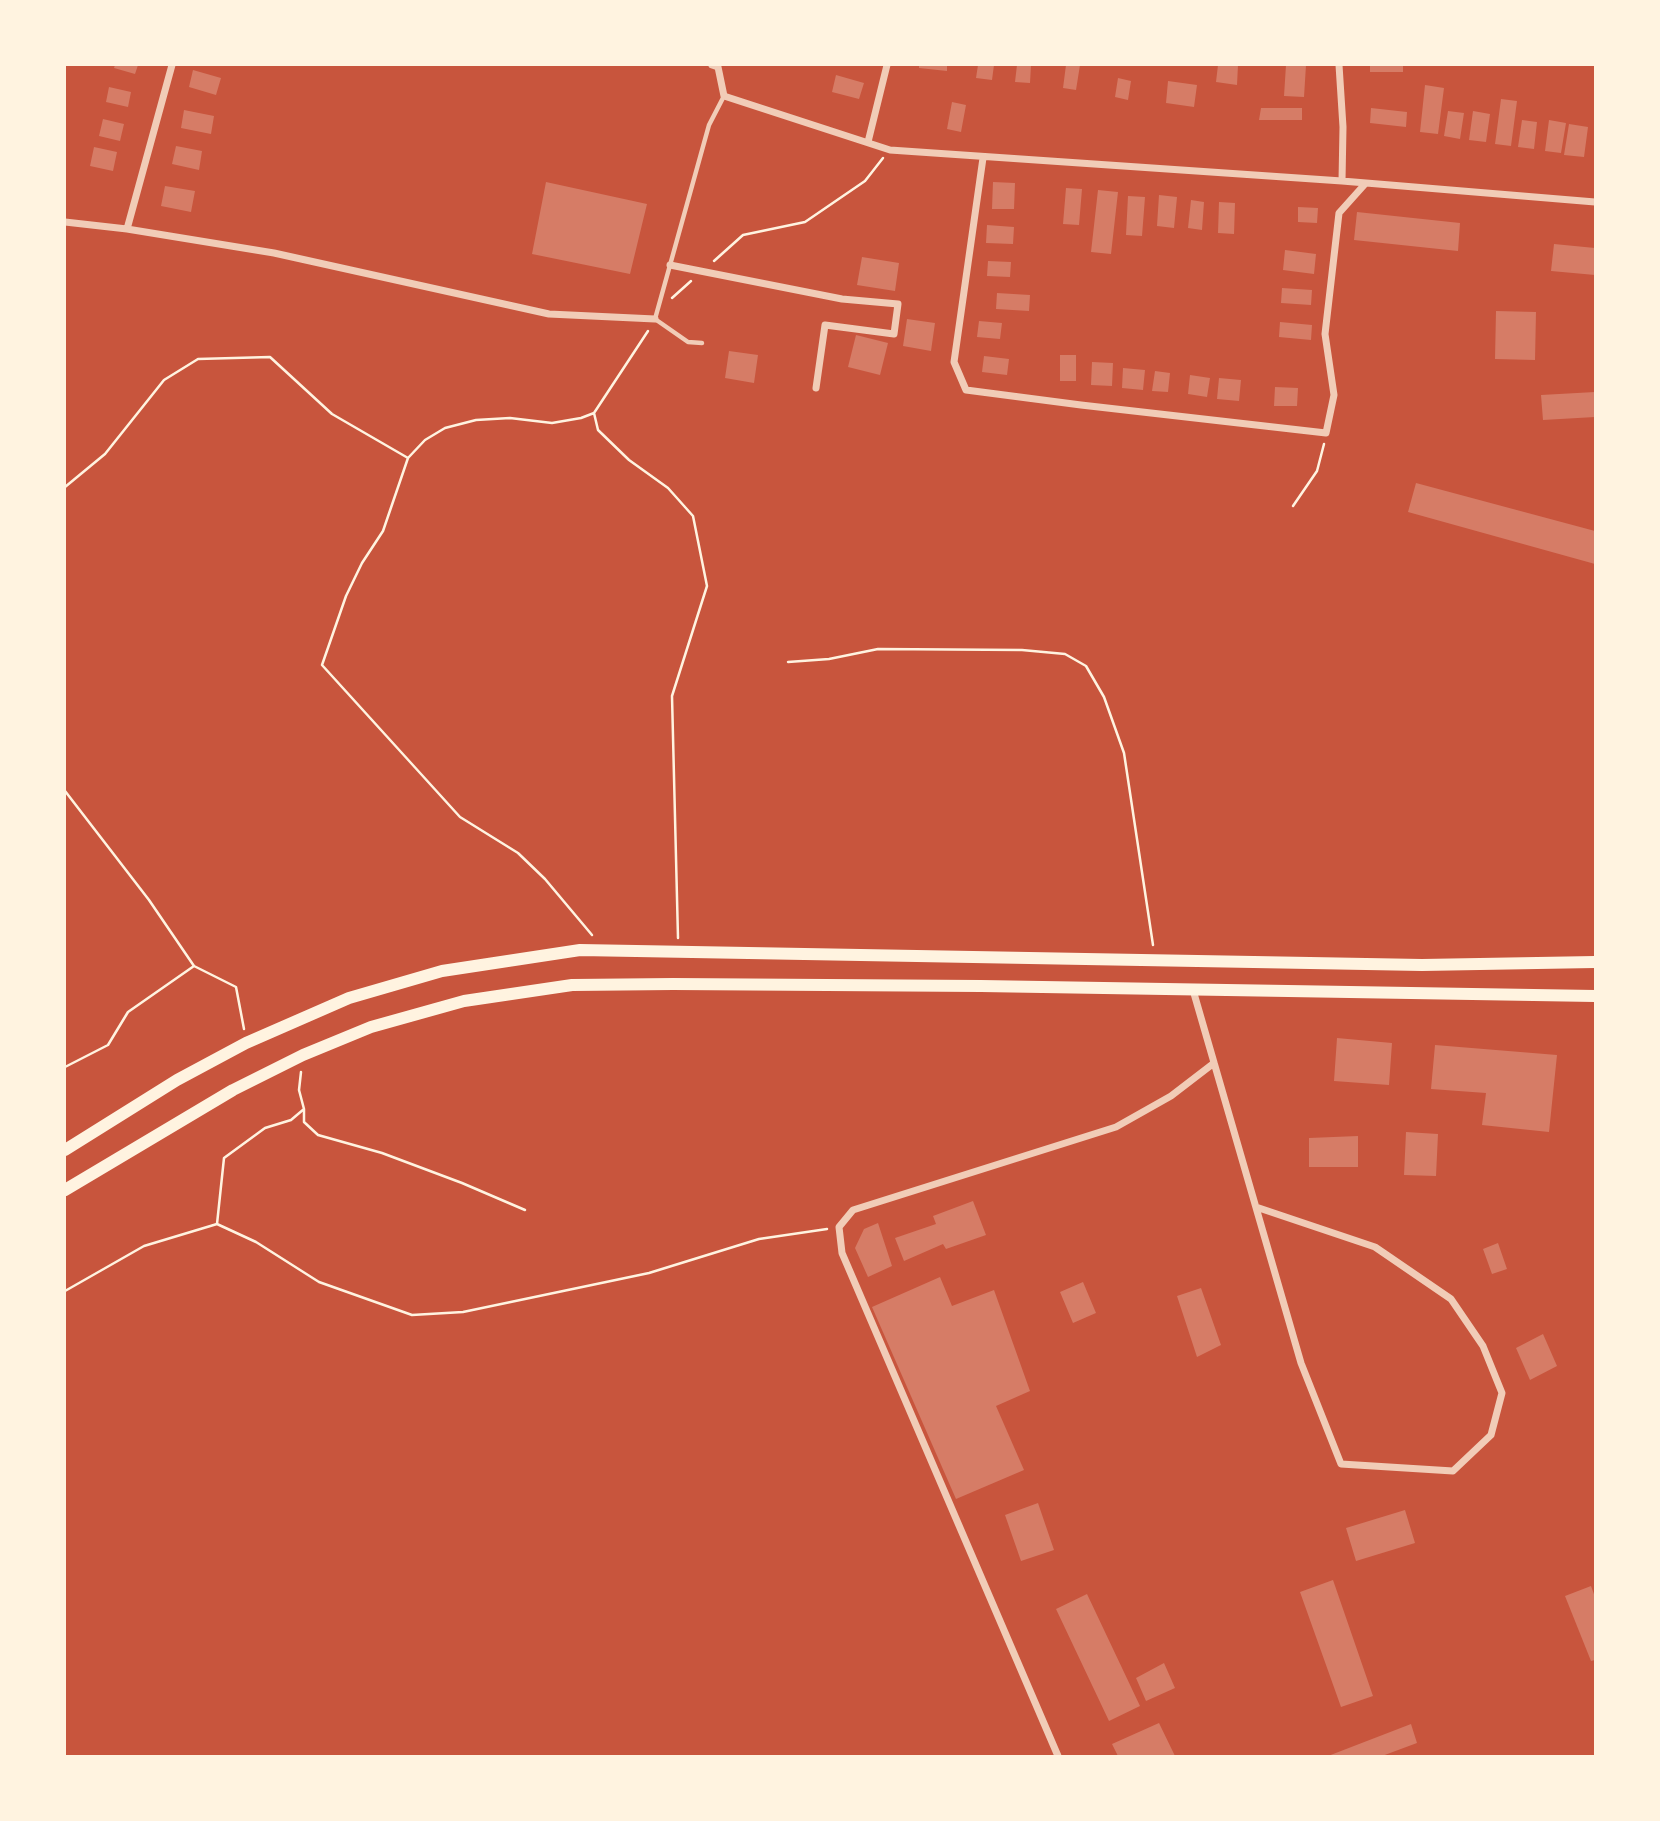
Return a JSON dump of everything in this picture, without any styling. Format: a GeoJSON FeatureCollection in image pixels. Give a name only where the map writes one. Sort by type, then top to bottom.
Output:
{"type":"FeatureCollection","features":[{"type":"Feature","properties":{"kind":"main road"},"geometry":{"type":"LineString","coordinates":[[65,1150],[177,1080],[246,1043],[349,998],[442,971],[580,950],[1422,965],[1595,962]]}},
{"type":"Feature","properties":{"kind":"main road"},"geometry":{"type":"LineString","coordinates":[[65,1190],[233,1090],[303,1055],[371,1027],[464,1001],[572,985],[1595,996]]}},
{"type":"Feature","properties":{"kind":"street"},"geometry":{"type":"LineString","coordinates":[[127,229],[172,65]]}},
{"type":"Feature","properties":{"kind":"street"},"geometry":{"type":"LineString","coordinates":[[712,65],[718,67],[724,96],[890,150],[1342,181],[1595,202]]}},
{"type":"Feature","properties":{"kind":"street"},"geometry":{"type":"LineString","coordinates":[[868,142],[887,65]]}},
{"type":"Feature","properties":{"kind":"street"},"geometry":{"type":"LineString","coordinates":[[1339,65],[1343,127],[1342,181]]}},
{"type":"Feature","properties":{"kind":"street"},"geometry":{"type":"LineString","coordinates":[[983,158],[954,362],[966,390],[1326,433],[1334,395],[1325,334],[1339,213],[1365,184]]}},
{"type":"Feature","properties":{"kind":"street"},"geometry":{"type":"LineString","coordinates":[[65,222],[127,229],[274,253],[550,314],[655,318]]}},
{"type":"Feature","properties":{"kind":"street"},"geometry":{"type":"LineString","coordinates":[[670,265],[842,299],[898,304],[894,334],[825,325],[816,388]]}},
{"type":"Feature","properties":{"kind":"street"},"geometry":{"type":"LineString","coordinates":[[1193,990],[1301,1363],[1341,1464],[1453,1471],[1491,1435],[1502,1393],[1483,1346],[1451,1299],[1375,1247],[1256,1207]]}},
{"type":"Feature","properties":{"kind":"street"},"geometry":{"type":"LineString","coordinates":[[1058,1756],[842,1253],[839,1227],[853,1210],[1116,1127],[1171,1096],[1214,1063]]}},
{"type":"Feature","properties":{"kind":"lane"},"geometry":{"type":"LineString","coordinates":[[702,343],[688,342],[655,318],[709,125],[724,96]]}},
{"type":"Feature","properties":{"kind":"path"},"geometry":{"type":"LineString","coordinates":[[705,268],[743,235],[804,222],[850,193],[865,181],[890,150]]}},
{"type":"Feature","properties":{"kind":"path"},"geometry":{"type":"LineString","coordinates":[[604,950],[545,879],[518,853],[460,817],[322,666],[346,596],[362,563],[383,531],[408,458],[425,440],[445,428],[476,420],[510,418],[552,423],[594,413],[655,318],[668,301],[696,276]]}},
{"type":"Feature","properties":{"kind":"path"},"geometry":{"type":"LineString","coordinates":[[65,487],[105,454],[164,380],[198,359],[270,356],[332,414],[408,458]]}},
{"type":"Feature","properties":{"kind":"path"},"geometry":{"type":"LineString","coordinates":[[594,413],[598,430],[629,460],[668,488],[693,516],[707,586],[672,696],[679,951]]}},
{"type":"Feature","properties":{"kind":"path"},"geometry":{"type":"LineString","coordinates":[[1293,506],[1317,471],[1326,433]]}},
{"type":"Feature","properties":{"kind":"path"},"geometry":{"type":"LineString","coordinates":[[788,662],[829,659],[878,649],[1009,650],[1065,654],[1086,666],[1104,697],[1124,753],[1155,959]]}},
{"type":"Feature","properties":{"kind":"path"},"geometry":{"type":"LineString","coordinates":[[65,791],[149,900],[194,966],[236,987],[246,1043]]}},
{"type":"Feature","properties":{"kind":"path"},"geometry":{"type":"LineString","coordinates":[[65,1068],[108,1045],[128,1012],[194,966]]}},
{"type":"Feature","properties":{"kind":"path"},"geometry":{"type":"LineString","coordinates":[[303,1055],[299,1090],[304,1122],[318,1135],[382,1153],[525,1210]]}},
{"type":"Feature","properties":{"kind":"path"},"geometry":{"type":"LineString","coordinates":[[217,1224],[224,1158],[265,1128],[291,1120],[304,1109]]}},
{"type":"Feature","properties":{"kind":"path"},"geometry":{"type":"LineString","coordinates":[[65,1291],[144,1246],[217,1224],[256,1242],[319,1282],[412,1315],[463,1312],[649,1273],[759,1239],[839,1227]]}},
{"type":"Feature","properties":{"kind":"building"},"geometry":{"type":"Polygon","coordinates":[[[115,65],[138,65],[135,74],[114,68],[115,65]]]}},
{"type":"Feature","properties":{"kind":"building"},"geometry":{"type":"Polygon","coordinates":[[[919,65],[947,65],[947,71],[919,68],[919,65]]]}},
{"type":"Feature","properties":{"kind":"building"},"geometry":{"type":"Polygon","coordinates":[[[978,65],[994,65],[992,80],[976,78],[978,65]]]}},
{"type":"Feature","properties":{"kind":"building"},"geometry":{"type":"Polygon","coordinates":[[[1017,65],[1031,65],[1030,83],[1015,82],[1017,65]]]}},
{"type":"Feature","properties":{"kind":"building"},"geometry":{"type":"Polygon","coordinates":[[[1066,65],[1080,65],[1076,90],[1063,88],[1066,65]]]}},
{"type":"Feature","properties":{"kind":"building"},"geometry":{"type":"Polygon","coordinates":[[[1218,65],[1238,65],[1237,85],[1216,82],[1218,65]]]}},
{"type":"Feature","properties":{"kind":"building"},"geometry":{"type":"Polygon","coordinates":[[[1286,65],[1306,65],[1304,97],[1284,96],[1286,65]]]}},
{"type":"Feature","properties":{"kind":"building"},"geometry":{"type":"Polygon","coordinates":[[[1370,65],[1403,65],[1403,72],[1370,72],[1370,65]]]}},
{"type":"Feature","properties":{"kind":"building"},"geometry":{"type":"Polygon","coordinates":[[[193,70],[221,78],[216,95],[189,87],[193,70]]]}},
{"type":"Feature","properties":{"kind":"building"},"geometry":{"type":"Polygon","coordinates":[[[836,75],[864,83],[859,99],[832,92],[836,75]]]}},
{"type":"Feature","properties":{"kind":"building"},"geometry":{"type":"Polygon","coordinates":[[[1118,78],[1131,81],[1128,100],[1115,97],[1118,78]]]}},
{"type":"Feature","properties":{"kind":"building"},"geometry":{"type":"Polygon","coordinates":[[[1168,81],[1197,85],[1194,107],[1166,103],[1168,81]]]}},
{"type":"Feature","properties":{"kind":"building"},"geometry":{"type":"Polygon","coordinates":[[[1425,85],[1444,88],[1438,134],[1420,132],[1425,85]]]}},
{"type":"Feature","properties":{"kind":"building"},"geometry":{"type":"Polygon","coordinates":[[[109,87],[131,92],[128,107],[106,102],[109,87]]]}},
{"type":"Feature","properties":{"kind":"building"},"geometry":{"type":"Polygon","coordinates":[[[1501,99],[1517,101],[1511,146],[1495,144],[1501,99]]]}},
{"type":"Feature","properties":{"kind":"building"},"geometry":{"type":"Polygon","coordinates":[[[952,102],[966,105],[961,132],[947,129],[952,102]]]}},
{"type":"Feature","properties":{"kind":"building"},"geometry":{"type":"Polygon","coordinates":[[[1261,108],[1302,108],[1302,120],[1259,120],[1261,108]]]}},
{"type":"Feature","properties":{"kind":"building"},"geometry":{"type":"Polygon","coordinates":[[[1371,108],[1407,112],[1406,127],[1370,123],[1371,108]]]}},
{"type":"Feature","properties":{"kind":"building"},"geometry":{"type":"Polygon","coordinates":[[[184,110],[214,116],[211,134],[181,128],[184,110]]]}},
{"type":"Feature","properties":{"kind":"building"},"geometry":{"type":"Polygon","coordinates":[[[1448,111],[1464,113],[1460,139],[1444,136],[1448,111]]]}},
{"type":"Feature","properties":{"kind":"building"},"geometry":{"type":"Polygon","coordinates":[[[1473,111],[1490,114],[1486,142],[1469,140],[1473,111]]]}},
{"type":"Feature","properties":{"kind":"building"},"geometry":{"type":"Polygon","coordinates":[[[103,119],[124,124],[120,141],[99,136],[103,119]]]}},
{"type":"Feature","properties":{"kind":"building"},"geometry":{"type":"Polygon","coordinates":[[[1522,120],[1537,122],[1534,149],[1518,147],[1522,120]]]}},
{"type":"Feature","properties":{"kind":"building"},"geometry":{"type":"Polygon","coordinates":[[[1549,120],[1566,123],[1561,153],[1545,151],[1549,120]]]}},
{"type":"Feature","properties":{"kind":"building"},"geometry":{"type":"Polygon","coordinates":[[[1569,124],[1588,127],[1584,157],[1564,155],[1569,124]]]}},
{"type":"Feature","properties":{"kind":"building"},"geometry":{"type":"Polygon","coordinates":[[[176,146],[202,151],[199,170],[172,164],[176,146]]]}},
{"type":"Feature","properties":{"kind":"building"},"geometry":{"type":"Polygon","coordinates":[[[94,147],[117,152],[113,171],[90,166],[94,147]]]}},
{"type":"Feature","properties":{"kind":"building"},"geometry":{"type":"Polygon","coordinates":[[[546,182],[647,204],[630,274],[532,254],[546,182]]]}},
{"type":"Feature","properties":{"kind":"building"},"geometry":{"type":"Polygon","coordinates":[[[993,182],[1015,183],[1014,209],[992,209],[993,182]]]}},
{"type":"Feature","properties":{"kind":"building"},"geometry":{"type":"Polygon","coordinates":[[[165,186],[195,191],[191,212],[161,206],[165,186]]]}},
{"type":"Feature","properties":{"kind":"building"},"geometry":{"type":"Polygon","coordinates":[[[1066,188],[1082,189],[1079,225],[1063,224],[1066,188]]]}},
{"type":"Feature","properties":{"kind":"building"},"geometry":{"type":"Polygon","coordinates":[[[1098,190],[1118,192],[1111,254],[1091,252],[1098,190]]]}},
{"type":"Feature","properties":{"kind":"building"},"geometry":{"type":"Polygon","coordinates":[[[1159,195],[1177,197],[1174,228],[1157,226],[1159,195]]]}},
{"type":"Feature","properties":{"kind":"building"},"geometry":{"type":"Polygon","coordinates":[[[1128,196],[1145,197],[1142,236],[1126,235],[1128,196]]]}},
{"type":"Feature","properties":{"kind":"building"},"geometry":{"type":"Polygon","coordinates":[[[1191,200],[1204,202],[1202,230],[1188,228],[1191,200]]]}},
{"type":"Feature","properties":{"kind":"building"},"geometry":{"type":"Polygon","coordinates":[[[1219,202],[1235,203],[1234,234],[1218,233],[1219,202]]]}},
{"type":"Feature","properties":{"kind":"building"},"geometry":{"type":"Polygon","coordinates":[[[1298,207],[1318,208],[1317,223],[1298,222],[1298,207]]]}},
{"type":"Feature","properties":{"kind":"building"},"geometry":{"type":"Polygon","coordinates":[[[1357,212],[1460,223],[1458,251],[1354,240],[1357,212]]]}},
{"type":"Feature","properties":{"kind":"building"},"geometry":{"type":"Polygon","coordinates":[[[987,225],[1014,227],[1013,244],[986,243],[987,225]]]}},
{"type":"Feature","properties":{"kind":"building"},"geometry":{"type":"Polygon","coordinates":[[[1554,244],[1595,248],[1595,275],[1551,271],[1554,244]]]}},
{"type":"Feature","properties":{"kind":"building"},"geometry":{"type":"Polygon","coordinates":[[[1285,250],[1316,254],[1314,274],[1283,270],[1285,250]]]}},
{"type":"Feature","properties":{"kind":"building"},"geometry":{"type":"Polygon","coordinates":[[[862,257],[899,263],[895,291],[857,285],[862,257]]]}},
{"type":"Feature","properties":{"kind":"building"},"geometry":{"type":"Polygon","coordinates":[[[988,261],[1011,262],[1010,277],[987,276],[988,261]]]}},
{"type":"Feature","properties":{"kind":"building"},"geometry":{"type":"Polygon","coordinates":[[[1282,288],[1312,290],[1311,305],[1281,303],[1282,288]]]}},
{"type":"Feature","properties":{"kind":"building"},"geometry":{"type":"Polygon","coordinates":[[[997,293],[1030,295],[1029,311],[996,309],[997,293]]]}},
{"type":"Feature","properties":{"kind":"building"},"geometry":{"type":"Polygon","coordinates":[[[1496,311],[1536,312],[1535,360],[1495,359],[1496,311]]]}},
{"type":"Feature","properties":{"kind":"building"},"geometry":{"type":"Polygon","coordinates":[[[907,319],[935,323],[931,351],[903,346],[907,319]]]}},
{"type":"Feature","properties":{"kind":"building"},"geometry":{"type":"Polygon","coordinates":[[[979,321],[1002,323],[1000,339],[977,337],[979,321]]]}},
{"type":"Feature","properties":{"kind":"building"},"geometry":{"type":"Polygon","coordinates":[[[1280,322],[1312,325],[1311,340],[1279,337],[1280,322]]]}},
{"type":"Feature","properties":{"kind":"building"},"geometry":{"type":"Polygon","coordinates":[[[856,335],[888,343],[880,375],[848,367],[856,335]]]}},
{"type":"Feature","properties":{"kind":"building"},"geometry":{"type":"Polygon","coordinates":[[[729,351],[758,355],[754,383],[725,378],[729,351]]]}},
{"type":"Feature","properties":{"kind":"building"},"geometry":{"type":"Polygon","coordinates":[[[1060,355],[1076,355],[1076,381],[1060,381],[1060,355]]]}},
{"type":"Feature","properties":{"kind":"building"},"geometry":{"type":"Polygon","coordinates":[[[984,356],[1009,359],[1007,375],[982,372],[984,356]]]}},
{"type":"Feature","properties":{"kind":"building"},"geometry":{"type":"Polygon","coordinates":[[[1092,362],[1113,363],[1112,386],[1091,385],[1092,362]]]}},
{"type":"Feature","properties":{"kind":"building"},"geometry":{"type":"Polygon","coordinates":[[[1123,368],[1145,370],[1143,390],[1122,388],[1123,368]]]}},
{"type":"Feature","properties":{"kind":"building"},"geometry":{"type":"Polygon","coordinates":[[[1155,371],[1170,373],[1168,392],[1152,391],[1155,371]]]}},
{"type":"Feature","properties":{"kind":"building"},"geometry":{"type":"Polygon","coordinates":[[[1190,375],[1210,378],[1207,397],[1188,394],[1190,375]]]}},
{"type":"Feature","properties":{"kind":"building"},"geometry":{"type":"Polygon","coordinates":[[[1219,378],[1241,380],[1239,401],[1217,399],[1219,378]]]}},
{"type":"Feature","properties":{"kind":"building"},"geometry":{"type":"Polygon","coordinates":[[[1275,387],[1298,388],[1297,406],[1274,406],[1275,387]]]}},
{"type":"Feature","properties":{"kind":"building"},"geometry":{"type":"Polygon","coordinates":[[[1595,392],[1595,417],[1543,420],[1541,395],[1595,392]]]}},
{"type":"Feature","properties":{"kind":"building"},"geometry":{"type":"Polygon","coordinates":[[[1416,483],[1595,531],[1595,564],[1408,512],[1416,483]]]}},
{"type":"Feature","properties":{"kind":"building"},"geometry":{"type":"Polygon","coordinates":[[[1337,1038],[1392,1043],[1389,1085],[1334,1081],[1337,1038]]]}},
{"type":"Feature","properties":{"kind":"building"},"geometry":{"type":"Polygon","coordinates":[[[1435,1045],[1557,1055],[1549,1132],[1482,1125],[1486,1093],[1431,1089],[1435,1045]]]}},
{"type":"Feature","properties":{"kind":"building"},"geometry":{"type":"Polygon","coordinates":[[[1406,1132],[1438,1134],[1436,1176],[1404,1175],[1406,1132]]]}},
{"type":"Feature","properties":{"kind":"building"},"geometry":{"type":"Polygon","coordinates":[[[1358,1136],[1358,1167],[1309,1167],[1309,1138],[1358,1136]]]}},
{"type":"Feature","properties":{"kind":"building"},"geometry":{"type":"Polygon","coordinates":[[[973,1201],[986,1235],[946,1249],[943,1244],[904,1261],[895,1238],[936,1224],[933,1216],[973,1201]]]}},
{"type":"Feature","properties":{"kind":"building"},"geometry":{"type":"Polygon","coordinates":[[[878,1223],[892,1266],[868,1277],[855,1248],[864,1229],[878,1223]]]}},
{"type":"Feature","properties":{"kind":"building"},"geometry":{"type":"Polygon","coordinates":[[[1498,1243],[1507,1269],[1492,1274],[1483,1249],[1498,1243]]]}},
{"type":"Feature","properties":{"kind":"building"},"geometry":{"type":"Polygon","coordinates":[[[940,1277],[952,1306],[994,1290],[1030,1391],[996,1406],[1024,1470],[956,1499],[872,1307],[940,1277]]]}},
{"type":"Feature","properties":{"kind":"building"},"geometry":{"type":"Polygon","coordinates":[[[1083,1282],[1096,1313],[1073,1323],[1060,1292],[1083,1282]]]}},
{"type":"Feature","properties":{"kind":"building"},"geometry":{"type":"Polygon","coordinates":[[[1201,1288],[1221,1345],[1197,1357],[1177,1296],[1201,1288]]]}},
{"type":"Feature","properties":{"kind":"building"},"geometry":{"type":"Polygon","coordinates":[[[1543,1334],[1557,1366],[1530,1380],[1516,1348],[1543,1334]]]}},
{"type":"Feature","properties":{"kind":"building"},"geometry":{"type":"Polygon","coordinates":[[[1038,1503],[1054,1550],[1021,1561],[1005,1515],[1038,1503]]]}},
{"type":"Feature","properties":{"kind":"building"},"geometry":{"type":"Polygon","coordinates":[[[1405,1510],[1415,1543],[1356,1561],[1346,1528],[1405,1510]]]}},
{"type":"Feature","properties":{"kind":"building"},"geometry":{"type":"Polygon","coordinates":[[[1333,1580],[1373,1696],[1341,1707],[1300,1592],[1333,1580]]]}},
{"type":"Feature","properties":{"kind":"building"},"geometry":{"type":"Polygon","coordinates":[[[1591,1586],[1595,1597],[1595,1660],[1591,1661],[1565,1596],[1591,1586]]]}},
{"type":"Feature","properties":{"kind":"building"},"geometry":{"type":"Polygon","coordinates":[[[1087,1594],[1140,1706],[1109,1721],[1056,1609],[1087,1594]]]}},
{"type":"Feature","properties":{"kind":"building"},"geometry":{"type":"Polygon","coordinates":[[[1164,1663],[1175,1688],[1146,1701],[1136,1678],[1164,1663]]]}},
{"type":"Feature","properties":{"kind":"building"},"geometry":{"type":"Polygon","coordinates":[[[1159,1723],[1175,1756],[1118,1756],[1112,1744],[1159,1723]]]}},
{"type":"Feature","properties":{"kind":"building"},"geometry":{"type":"Polygon","coordinates":[[[1411,1724],[1417,1743],[1382,1756],[1328,1756],[1411,1724]]]}}]}
